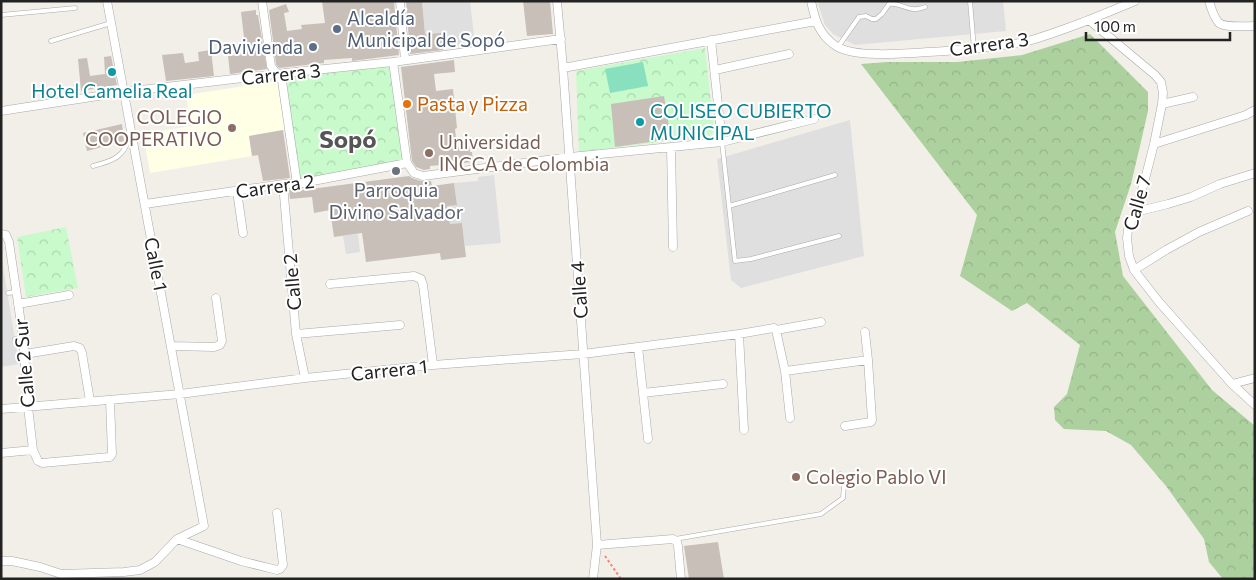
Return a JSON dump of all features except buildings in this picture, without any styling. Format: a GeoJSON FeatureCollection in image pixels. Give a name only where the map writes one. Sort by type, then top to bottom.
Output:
{"type":"FeatureCollection","features":[{"type":"Feature","properties":{"kind":"street","name":"Calle 1"},"geometry":{"type":"LineString","coordinates":[[107,1],[204,526],[177,539]]}},
{"type":"Feature","properties":{"kind":"street"},"geometry":{"type":"LineString","coordinates":[[262,1],[271,66],[282,81],[297,184]]}},
{"type":"Feature","properties":{"kind":"street"},"geometry":{"type":"LineString","coordinates":[[400,1],[406,60]]}},
{"type":"Feature","properties":{"kind":"street","name":"Calle 4"},"geometry":{"type":"LineString","coordinates":[[557,1],[564,68],[597,545],[593,579]]}},
{"type":"Feature","properties":{"kind":"street"},"geometry":{"type":"LineString","coordinates":[[811,1],[816,21],[826,38],[838,47]]}},
{"type":"Feature","properties":{"kind":"street","name":"Carrera 3"},"geometry":{"type":"LineString","coordinates":[[838,47],[848,51],[868,54],[897,54],[974,49],[1022,43],[1064,30],[1135,1]]}},
{"type":"Feature","properties":{"kind":"street"},"geometry":{"type":"LineString","coordinates":[[1209,1],[1220,24],[1227,26],[1255,26]]}},
{"type":"Feature","properties":{"kind":"street","name":"Calle 7"},"geometry":{"type":"LineString","coordinates":[[1089,20],[1161,82],[1162,104],[1154,144],[1128,230],[1129,256],[1134,270],[1159,302],[1232,384],[1255,405]]}},
{"type":"Feature","properties":{"kind":"street"},"geometry":{"type":"LineString","coordinates":[[564,68],[816,21]]}},
{"type":"Feature","properties":{"kind":"street","name":"Carrera 3"},"geometry":{"type":"LineString","coordinates":[[1,111],[124,92],[393,62],[561,38]]}},
{"type":"Feature","properties":{"kind":"street"},"geometry":{"type":"LineString","coordinates":[[711,40],[722,142]]}},
{"type":"Feature","properties":{"kind":"street"},"geometry":{"type":"LineString","coordinates":[[715,70],[789,54]]}},
{"type":"Feature","properties":{"kind":"street"},"geometry":{"type":"LineString","coordinates":[[393,62],[407,163],[414,173],[423,176],[570,157],[722,142],[814,119]]}},
{"type":"Feature","properties":{"kind":"street"},"geometry":{"type":"LineString","coordinates":[[1162,104],[1193,97]]}},
{"type":"Feature","properties":{"kind":"street"},"geometry":{"type":"LineString","coordinates":[[1154,144],[1246,115],[1254,110]]}},
{"type":"Feature","properties":{"kind":"street"},"geometry":{"type":"LineString","coordinates":[[671,147],[673,248]]}},
{"type":"Feature","properties":{"kind":"street","name":"Carrera 2"},"geometry":{"type":"LineString","coordinates":[[145,204],[283,184],[297,184],[407,163]]}},
{"type":"Feature","properties":{"kind":"street"},"geometry":{"type":"LineString","coordinates":[[1135,212],[1191,197],[1220,184],[1255,173]]}},
{"type":"Feature","properties":{"kind":"street","name":"Calle 2"},"geometry":{"type":"LineString","coordinates":[[283,184],[296,334],[305,378]]}},
{"type":"Feature","properties":{"kind":"street"},"geometry":{"type":"LineString","coordinates":[[237,191],[243,233]]}},
{"type":"Feature","properties":{"kind":"street"},"geometry":{"type":"LineString","coordinates":[[1134,270],[1199,232],[1248,211]]}},
{"type":"Feature","properties":{"kind":"street","name":"Calle 2 Sur"},"geometry":{"type":"LineString","coordinates":[[4,235],[9,242],[25,354],[33,450],[38,461],[42,463],[110,457],[112,454],[110,400]]}},
{"type":"Feature","properties":{"kind":"street"},"geometry":{"type":"LineString","coordinates":[[330,284],[414,276],[421,279],[433,365]]}},
{"type":"Feature","properties":{"kind":"street"},"geometry":{"type":"LineString","coordinates":[[18,304],[69,295]]}},
{"type":"Feature","properties":{"kind":"street"},"geometry":{"type":"LineString","coordinates":[[171,346],[214,347],[220,345],[222,341],[216,298]]}},
{"type":"Feature","properties":{"kind":"street","name":"Carrera 1"},"geometry":{"type":"LineString","coordinates":[[1,409],[180,394],[305,378],[433,365],[583,354],[774,328],[776,330],[821,322]]}},
{"type":"Feature","properties":{"kind":"street"},"geometry":{"type":"LineString","coordinates":[[296,334],[400,324]]}},
{"type":"Feature","properties":{"kind":"street"},"geometry":{"type":"LineString","coordinates":[[776,330],[785,371],[790,418]]}},
{"type":"Feature","properties":{"kind":"street"},"geometry":{"type":"LineString","coordinates":[[845,426],[871,422],[872,420],[865,332]]}},
{"type":"Feature","properties":{"kind":"street"},"geometry":{"type":"LineString","coordinates":[[739,334],[744,430]]}},
{"type":"Feature","properties":{"kind":"street"},"geometry":{"type":"LineString","coordinates":[[25,354],[74,346],[80,348],[90,401]]}},
{"type":"Feature","properties":{"kind":"street"},"geometry":{"type":"LineString","coordinates":[[638,347],[648,439]]}},
{"type":"Feature","properties":{"kind":"street"},"geometry":{"type":"LineString","coordinates":[[785,371],[868,360]]}},
{"type":"Feature","properties":{"kind":"street"},"geometry":{"type":"LineString","coordinates":[[1232,384],[1255,378]]}},
{"type":"Feature","properties":{"kind":"street"},"geometry":{"type":"LineString","coordinates":[[643,393],[723,384]]}},
{"type":"Feature","properties":{"kind":"street"},"geometry":{"type":"LineString","coordinates":[[1,453],[33,450]]}},
{"type":"Feature","properties":{"kind":"street"},"geometry":{"type":"LineString","coordinates":[[1,561],[22,563],[61,574],[140,570],[155,562],[177,539],[241,561],[277,570],[283,565],[277,513]]}},
{"type":"Feature","properties":{"kind":"street"},"geometry":{"type":"LineString","coordinates":[[597,545],[673,540],[677,542],[678,546],[681,579]]}},
{"type":"Feature","properties":{"kind":"street"},"geometry":{"type":"LineString","coordinates":[[53,579],[61,574]]}},
{"type":"Feature","properties":{"kind":"lane"},"geometry":{"type":"LineString","coordinates":[[970,1],[974,49]]}},
{"type":"Feature","properties":{"kind":"lane"},"geometry":{"type":"LineString","coordinates":[[838,47],[860,18],[866,16],[876,19],[889,4],[894,3],[918,10],[925,7]]}},
{"type":"Feature","properties":{"kind":"lane"},"geometry":{"type":"LineString","coordinates":[[1,15],[75,8]]}},
{"type":"Feature","properties":{"kind":"lane"},"geometry":{"type":"LineString","coordinates":[[51,41],[111,23]]}},
{"type":"Feature","properties":{"kind":"lane"},"geometry":{"type":"LineString","coordinates":[[93,166],[108,162],[119,156],[128,147],[131,131]]}},
{"type":"Feature","properties":{"kind":"lane"},"geometry":{"type":"LineString","coordinates":[[722,142],[735,261],[751,260],[839,236]]}},
{"type":"Feature","properties":{"kind":"lane"},"geometry":{"type":"LineString","coordinates":[[729,206],[835,175]]}},
{"type":"Feature","properties":{"kind":"lane"},"geometry":{"type":"LineString","coordinates":[[8,293],[16,292]]}},
{"type":"Feature","properties":{"kind":"lane"},"geometry":{"type":"LineString","coordinates":[[15,340],[23,337]]}},
{"type":"Feature","properties":{"kind":"lane"},"geometry":{"type":"LineString","coordinates":[[673,540],[821,514],[843,498],[844,485],[840,474]]}},
{"type":"Feature","properties":{"kind":"path"},"geometry":{"type":"LineString","coordinates":[[597,545],[621,579]]}},
{"type":"Feature","properties":{"kind":"shaded area"},"geometry":{"type":"Polygon","coordinates":[[[422,1],[470,1],[475,44],[442,47],[441,33],[425,34],[422,1]]]}},
{"type":"Feature","properties":{"kind":"shaded area"},"geometry":{"type":"Polygon","coordinates":[[[820,1],[1003,1],[1006,31],[855,45],[833,34],[825,25],[818,4],[820,1]]]}},
{"type":"Feature","properties":{"kind":"shaded area","name":"COLEGIO COOPERATIVO"},"geometry":{"type":"Polygon","coordinates":[[[277,81],[285,130],[249,136],[252,156],[150,173],[143,134],[191,126],[186,95],[277,81]]]}},
{"type":"Feature","properties":{"kind":"shaded area"},"geometry":{"type":"Polygon","coordinates":[[[850,120],[864,256],[741,288],[731,280],[717,159],[850,120]]]}},
{"type":"Feature","properties":{"kind":"shaded area"},"geometry":{"type":"Polygon","coordinates":[[[494,175],[501,243],[465,246],[462,223],[450,224],[447,206],[457,204],[454,183],[478,181],[478,177],[494,175]]]}},
{"type":"Feature","properties":{"kind":"shaded area"},"geometry":{"type":"Polygon","coordinates":[[[358,234],[360,252],[346,254],[343,236],[358,234]]]}},
{"type":"Feature","properties":{"kind":"shaded area"},"geometry":{"type":"Polygon","coordinates":[[[1,255],[19,364],[1,367],[1,255]]]}},
{"type":"Feature","properties":{"kind":"green space"},"geometry":{"type":"Polygon","coordinates":[[[1090,34],[1148,92],[1148,111],[1140,146],[1131,184],[1115,232],[1123,276],[1212,390],[1255,426],[1255,579],[1223,579],[1209,562],[1204,539],[1166,486],[1131,445],[1106,431],[1064,429],[1055,420],[1054,407],[1067,394],[1080,345],[1027,303],[1012,311],[960,276],[977,215],[861,64],[957,62],[1022,55],[1090,34]]]}},
{"type":"Feature","properties":{"kind":"green space"},"geometry":{"type":"Polygon","coordinates":[[[705,48],[714,130],[710,136],[579,152],[576,71],[705,48]]]}},
{"type":"Feature","properties":{"kind":"green space"},"geometry":{"type":"Polygon","coordinates":[[[393,62],[407,163],[297,184],[282,81],[276,74],[393,62]]]}},
{"type":"Feature","properties":{"kind":"green space"},"geometry":{"type":"Polygon","coordinates":[[[643,62],[648,86],[610,93],[605,69],[643,62]]]}},
{"type":"Feature","properties":{"kind":"green space"},"geometry":{"type":"Polygon","coordinates":[[[66,227],[78,288],[26,297],[17,237],[66,227]]]}},
{"type":"Feature","properties":{"kind":"place","name":"Alcaldía Municipal de Sopó"},"geometry":{"type":"Point","coordinates":[337,29]}},
{"type":"Feature","properties":{"kind":"place","name":"Davivienda"},"geometry":{"type":"Point","coordinates":[313,47]}},
{"type":"Feature","properties":{"kind":"place","name":"Hotel Camelia Real"},"geometry":{"type":"Point","coordinates":[112,72]}},
{"type":"Feature","properties":{"kind":"place","name":"Pasta y Pizza"},"geometry":{"type":"Point","coordinates":[407,104]}},
{"type":"Feature","properties":{"kind":"place","name":"COLISEO CUBIERTO MUNICIPAL"},"geometry":{"type":"Point","coordinates":[640,122]}},
{"type":"Feature","properties":{"kind":"place","name":"COLEGIO COOPERATIVO"},"geometry":{"type":"Point","coordinates":[232,128]}},
{"type":"Feature","properties":{"kind":"place","name":"Universidad INCCA de Colombia"},"geometry":{"type":"Point","coordinates":[429,153]}},
{"type":"Feature","properties":{"kind":"place","name":"Parroquia Divino Salvador"},"geometry":{"type":"Point","coordinates":[396,171]}},
{"type":"Feature","properties":{"kind":"place","name":"Colegio Pablo VI"},"geometry":{"type":"Point","coordinates":[796,477]}},
{"type":"Feature","properties":{"kind":"district","name":"Sopó"},"geometry":{"type":"Point","coordinates":[348,140]}}]}
